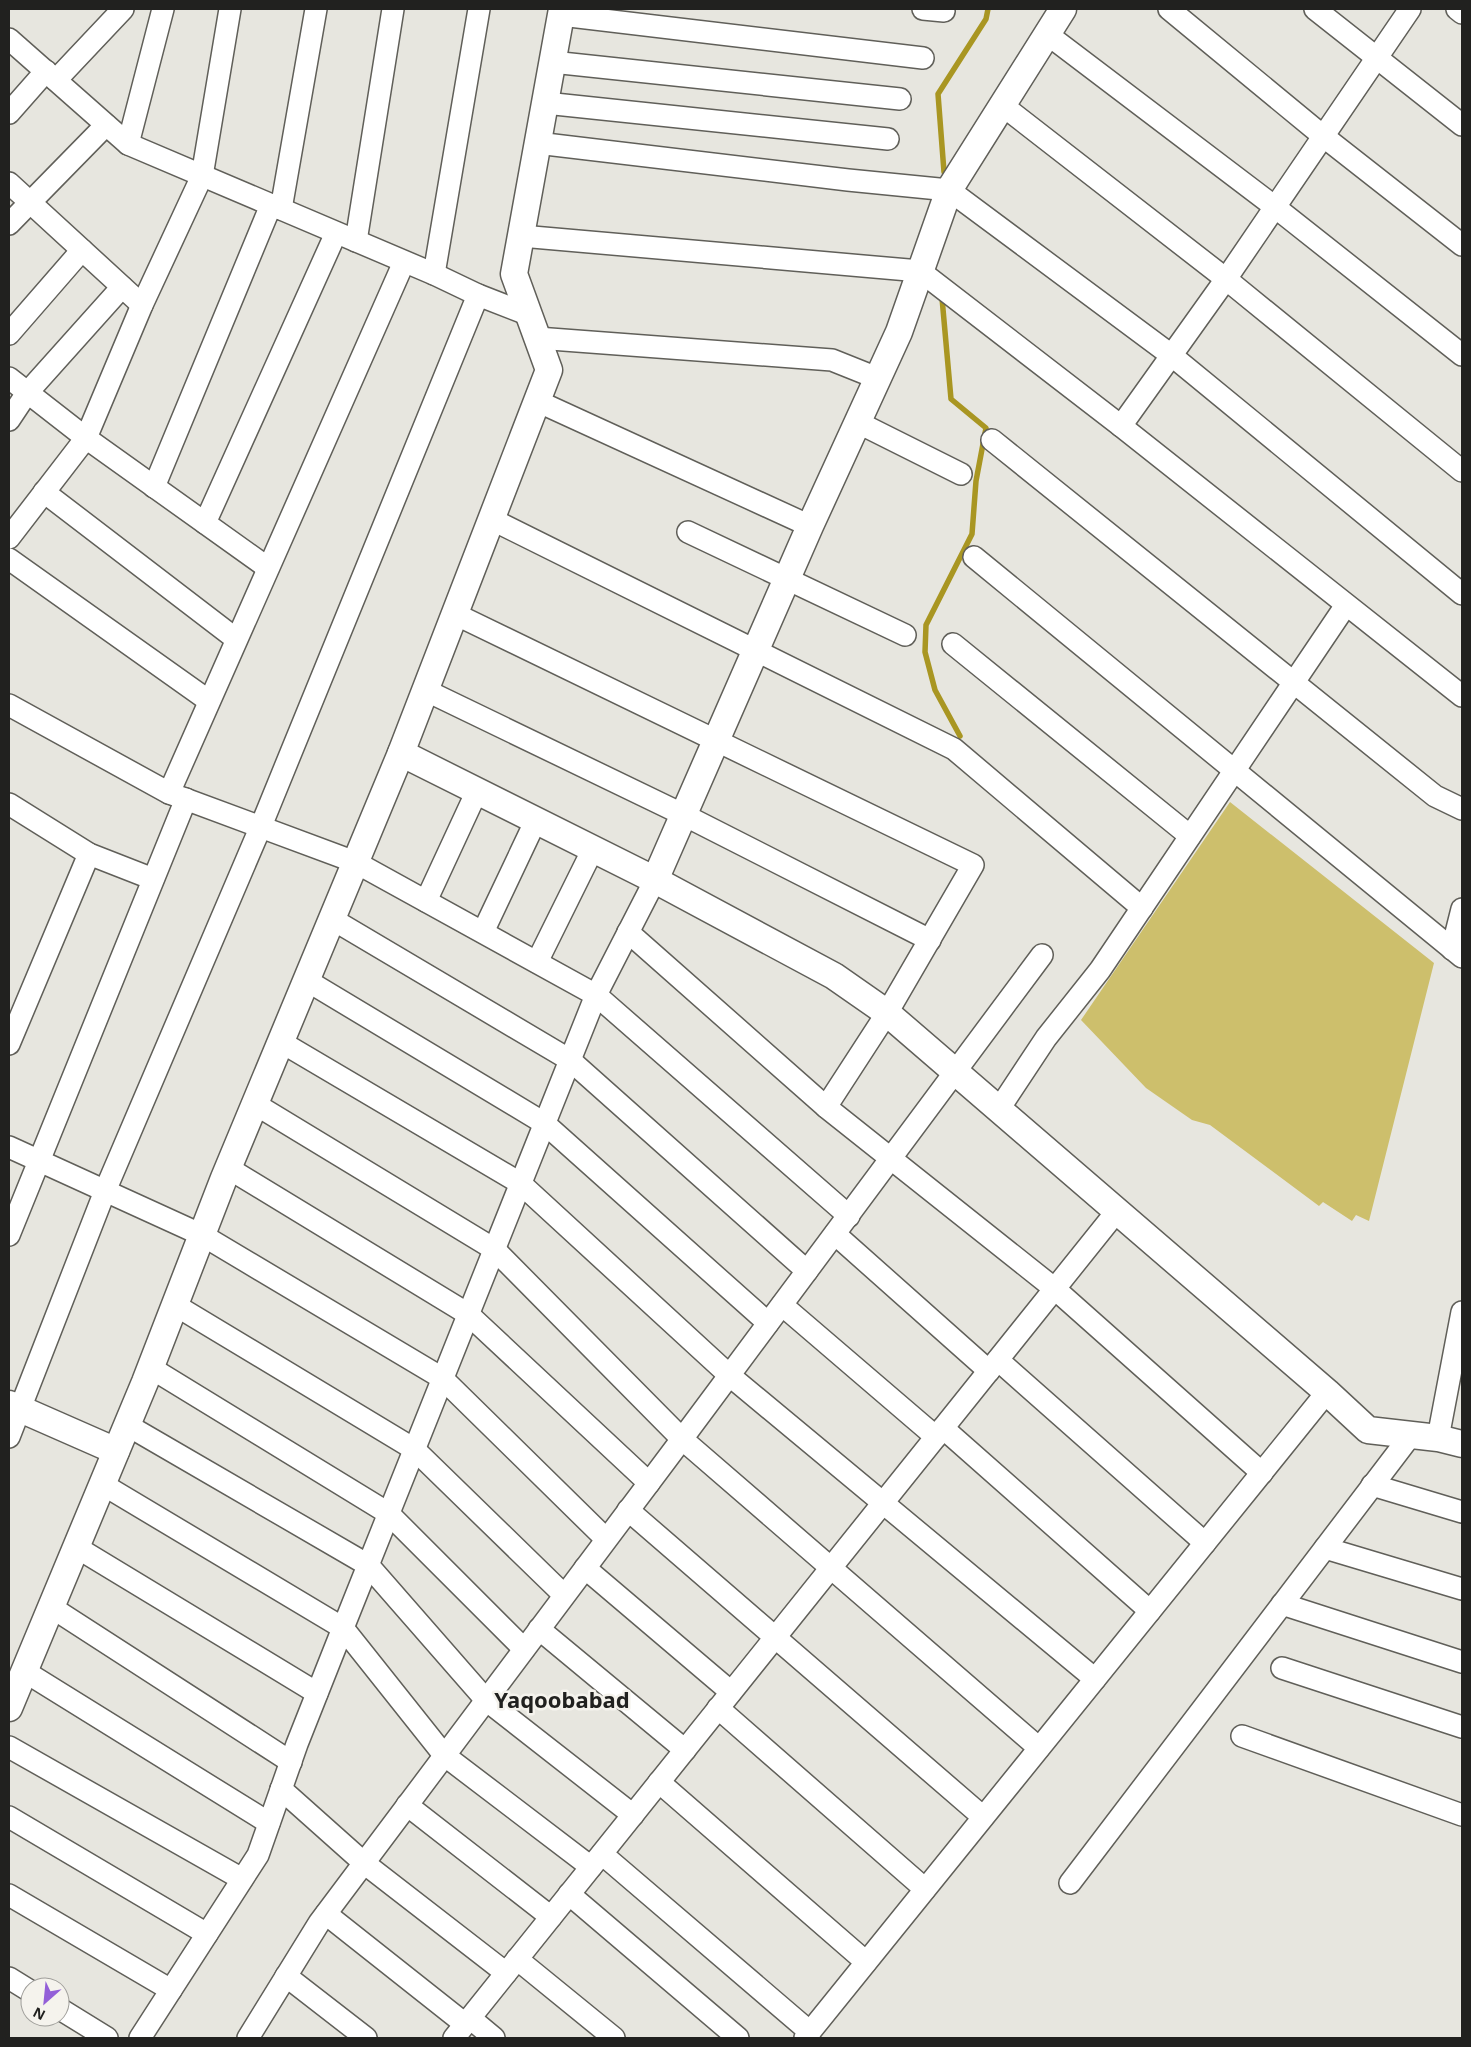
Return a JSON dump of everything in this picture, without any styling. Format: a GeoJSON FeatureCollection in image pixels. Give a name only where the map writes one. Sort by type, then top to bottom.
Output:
{"type":"FeatureCollection","features":[{"type":"Feature","properties":{"kind":"street"},"geometry":{"type":"LineString","coordinates":[[9,113],[123,9]]}},
{"type":"Feature","properties":{"kind":"street"},"geometry":{"type":"LineString","coordinates":[[128,144],[162,9]]}},
{"type":"Feature","properties":{"kind":"street"},"geometry":{"type":"LineString","coordinates":[[9,538],[86,438],[142,305],[202,176],[230,9]]}},
{"type":"Feature","properties":{"kind":"street"},"geometry":{"type":"LineString","coordinates":[[154,487],[276,207],[316,9]]}},
{"type":"Feature","properties":{"kind":"street"},"geometry":{"type":"LineString","coordinates":[[356,241],[392,9]]}},
{"type":"Feature","properties":{"kind":"street"},"geometry":{"type":"LineString","coordinates":[[434,274],[479,9]]}},
{"type":"Feature","properties":{"kind":"street"},"geometry":{"type":"LineString","coordinates":[[140,2038],[258,1855],[291,1762],[388,1513],[596,995],[655,880],[810,526],[899,332],[949,190],[1063,9]]}},
{"type":"Feature","properties":{"kind":"street"},"geometry":{"type":"LineString","coordinates":[[1169,9],[1323,136],[1462,245]]}},
{"type":"Feature","properties":{"kind":"street"},"geometry":{"type":"LineString","coordinates":[[1315,9],[1462,125]]}},
{"type":"Feature","properties":{"kind":"street"},"geometry":{"type":"LineString","coordinates":[[1121,426],[1226,279],[1410,9]]}},
{"type":"Feature","properties":{"kind":"street"},"geometry":{"type":"LineString","coordinates":[[1457,9],[1462,13]]}},
{"type":"Feature","properties":{"kind":"street"},"geometry":{"type":"LineString","coordinates":[[10,1701],[127,1425],[228,1168],[400,753],[549,370],[514,274],[561,12],[923,58]]}},
{"type":"Feature","properties":{"kind":"street"},"geometry":{"type":"LineString","coordinates":[[1047,34],[1275,207],[1462,355]]}},
{"type":"Feature","properties":{"kind":"street"},"geometry":{"type":"LineString","coordinates":[[9,39],[128,144],[434,274],[478,295],[527,314]]}},
{"type":"Feature","properties":{"kind":"street"},"geometry":{"type":"LineString","coordinates":[[552,62],[900,99]]}},
{"type":"Feature","properties":{"kind":"street"},"geometry":{"type":"LineString","coordinates":[[545,103],[888,139]]}},
{"type":"Feature","properties":{"kind":"street"},"geometry":{"type":"LineString","coordinates":[[1002,105],[1226,279],[1462,470]]}},
{"type":"Feature","properties":{"kind":"street"},"geometry":{"type":"LineString","coordinates":[[9,224],[106,125]]}},
{"type":"Feature","properties":{"kind":"street"},"geometry":{"type":"LineString","coordinates":[[538,143],[848,180],[949,190],[1171,355],[1462,594]]}},
{"type":"Feature","properties":{"kind":"street"},"geometry":{"type":"LineString","coordinates":[[9,183],[142,305]]}},
{"type":"Feature","properties":{"kind":"street"},"geometry":{"type":"LineString","coordinates":[[205,523],[336,233]]}},
{"type":"Feature","properties":{"kind":"street"},"geometry":{"type":"LineString","coordinates":[[521,236],[920,271],[1121,426],[1462,696]]}},
{"type":"Feature","properties":{"kind":"street"},"geometry":{"type":"LineString","coordinates":[[9,334],[82,250]]}},
{"type":"Feature","properties":{"kind":"street"},"geometry":{"type":"LineString","coordinates":[[9,1235],[153,880],[177,796],[209,701],[404,262]]}},
{"type":"Feature","properties":{"kind":"street"},"geometry":{"type":"LineString","coordinates":[[9,420],[27,393],[122,287]]}},
{"type":"Feature","properties":{"kind":"street"},"geometry":{"type":"LineString","coordinates":[[9,1437],[14,1407],[260,826],[478,295]]}},
{"type":"Feature","properties":{"kind":"street"},"geometry":{"type":"LineString","coordinates":[[537,338],[832,360],[877,378]]}},
{"type":"Feature","properties":{"kind":"street"},"geometry":{"type":"LineString","coordinates":[[9,378],[86,438],[268,568]]}},
{"type":"Feature","properties":{"kind":"street"},"geometry":{"type":"LineString","coordinates":[[537,401],[810,526]]}},
{"type":"Feature","properties":{"kind":"street"},"geometry":{"type":"LineString","coordinates":[[857,422],[961,474]]}},
{"type":"Feature","properties":{"kind":"street"},"geometry":{"type":"LineString","coordinates":[[992,440],[1435,796],[1462,809]]}},
{"type":"Feature","properties":{"kind":"street"},"geometry":{"type":"LineString","coordinates":[[44,492],[236,639]]}},
{"type":"Feature","properties":{"kind":"street"},"geometry":{"type":"LineString","coordinates":[[491,519],[954,749],[1142,908]]}},
{"type":"Feature","properties":{"kind":"street"},"geometry":{"type":"LineString","coordinates":[[688,532],[904,635]]}},
{"type":"Feature","properties":{"kind":"street"},"geometry":{"type":"LineString","coordinates":[[974,557],[1457,953]]}},
{"type":"Feature","properties":{"kind":"street"},"geometry":{"type":"LineString","coordinates":[[9,558],[209,701]]}},
{"type":"Feature","properties":{"kind":"street"},"geometry":{"type":"LineString","coordinates":[[999,1109],[1046,1038],[1100,970],[1346,605]]}},
{"type":"Feature","properties":{"kind":"street"},"geometry":{"type":"LineString","coordinates":[[454,614],[974,865],[887,1013],[826,1107]]}},
{"type":"Feature","properties":{"kind":"street"},"geometry":{"type":"LineString","coordinates":[[953,644],[1190,836]]}},
{"type":"Feature","properties":{"kind":"street"},"geometry":{"type":"LineString","coordinates":[[425,690],[684,814],[930,940]]}},
{"type":"Feature","properties":{"kind":"street"},"geometry":{"type":"LineString","coordinates":[[9,705],[177,796],[355,862],[596,995],[848,1216]]}},
{"type":"Feature","properties":{"kind":"street"},"geometry":{"type":"LineString","coordinates":[[400,753],[655,880],[834,976],[887,1013],[1327,1392],[1368,1430],[1450,1441],[1462,1312]]}},
{"type":"Feature","properties":{"kind":"street"},"geometry":{"type":"LineString","coordinates":[[426,901],[477,791]]}},
{"type":"Feature","properties":{"kind":"street"},"geometry":{"type":"LineString","coordinates":[[9,804],[89,854],[153,880]]}},
{"type":"Feature","properties":{"kind":"street"},"geometry":{"type":"LineString","coordinates":[[483,932],[536,820]]}},
{"type":"Feature","properties":{"kind":"street"},"geometry":{"type":"LineString","coordinates":[[537,962],[593,849]]}},
{"type":"Feature","properties":{"kind":"street"},"geometry":{"type":"LineString","coordinates":[[9,1044],[89,854]]}},
{"type":"Feature","properties":{"kind":"street"},"geometry":{"type":"LineString","coordinates":[[1457,953],[1462,909]]}},
{"type":"Feature","properties":{"kind":"street"},"geometry":{"type":"LineString","coordinates":[[332,919],[570,1060],[807,1271]]}},
{"type":"Feature","properties":{"kind":"street"},"geometry":{"type":"LineString","coordinates":[[628,932],[826,1107],[1055,1289],[1262,1473]]}},
{"type":"Feature","properties":{"kind":"street"},"geometry":{"type":"LineString","coordinates":[[248,2038],[326,1914],[682,1440],[1042,955]]}},
{"type":"Feature","properties":{"kind":"street"},"geometry":{"type":"LineString","coordinates":[[306,980],[544,1123],[768,1323]]}},
{"type":"Feature","properties":{"kind":"street"},"geometry":{"type":"LineString","coordinates":[[281,1042],[520,1183],[729,1375],[1095,1679]]}},
{"type":"Feature","properties":{"kind":"street"},"geometry":{"type":"LineString","coordinates":[[255,1104],[494,1249],[682,1440],[1039,1748]]}},
{"type":"Feature","properties":{"kind":"street"},"geometry":{"type":"LineString","coordinates":[[9,1147],[202,1235],[442,1378],[606,1539]]}},
{"type":"Feature","properties":{"kind":"street"},"geometry":{"type":"LineString","coordinates":[[228,1168],[468,1314],[649,1482]]}},
{"type":"Feature","properties":{"kind":"street"},"geometry":{"type":"LineString","coordinates":[[463,2027],[1117,1211]]}},
{"type":"Feature","properties":{"kind":"street"},"geometry":{"type":"LineString","coordinates":[[835,1234],[1206,1542]]}},
{"type":"Feature","properties":{"kind":"street"},"geometry":{"type":"LineString","coordinates":[[175,1305],[414,1448],[564,1595]]}},
{"type":"Feature","properties":{"kind":"street"},"geometry":{"type":"LineString","coordinates":[[782,1305],[940,1433],[1150,1611]]}},
{"type":"Feature","properties":{"kind":"street"},"geometry":{"type":"LineString","coordinates":[[150,1368],[388,1513],[524,1649]]}},
{"type":"Feature","properties":{"kind":"street"},"geometry":{"type":"LineString","coordinates":[[102,1484],[343,1628],[444,1755],[596,1860],[807,2035],[1327,1392]]}},
{"type":"Feature","properties":{"kind":"street"},"geometry":{"type":"LineString","coordinates":[[14,1407],[116,1451]]}},
{"type":"Feature","properties":{"kind":"street"},"geometry":{"type":"LineString","coordinates":[[127,1425],[368,1565],[486,1700],[632,1815]]}},
{"type":"Feature","properties":{"kind":"street"},"geometry":{"type":"LineString","coordinates":[[1070,1883],[1411,1435]]}},
{"type":"Feature","properties":{"kind":"street"},"geometry":{"type":"LineString","coordinates":[[1372,1485],[1462,1512]]}},
{"type":"Feature","properties":{"kind":"street"},"geometry":{"type":"LineString","coordinates":[[628,1510],[983,1817]]}},
{"type":"Feature","properties":{"kind":"street"},"geometry":{"type":"LineString","coordinates":[[76,1547],[318,1693]]}},
{"type":"Feature","properties":{"kind":"street"},"geometry":{"type":"LineString","coordinates":[[1325,1548],[1462,1589]]}},
{"type":"Feature","properties":{"kind":"street"},"geometry":{"type":"LineString","coordinates":[[585,1568],[925,1889]]}},
{"type":"Feature","properties":{"kind":"street"},"geometry":{"type":"LineString","coordinates":[[1282,1604],[1462,1662]]}},
{"type":"Feature","properties":{"kind":"street"},"geometry":{"type":"LineString","coordinates":[[51,1607],[291,1762]]}},
{"type":"Feature","properties":{"kind":"street"},"geometry":{"type":"LineString","coordinates":[[539,1629],[685,1750]]}},
{"type":"Feature","properties":{"kind":"street"},"geometry":{"type":"LineString","coordinates":[[1282,1668],[1462,1727]]}},
{"type":"Feature","properties":{"kind":"street"},"geometry":{"type":"LineString","coordinates":[[24,1671],[269,1823]]}},
{"type":"Feature","properties":{"kind":"street"},"geometry":{"type":"LineString","coordinates":[[1242,1736],[1462,1815]]}},
{"type":"Feature","properties":{"kind":"street"},"geometry":{"type":"LineString","coordinates":[[9,1747],[242,1879]]}},
{"type":"Feature","properties":{"kind":"street"},"geometry":{"type":"LineString","coordinates":[[659,1782],[866,1962]]}},
{"type":"Feature","properties":{"kind":"street"},"geometry":{"type":"LineString","coordinates":[[281,1789],[364,1863],[614,2038]]}},
{"type":"Feature","properties":{"kind":"street"},"geometry":{"type":"LineString","coordinates":[[407,1805],[551,1917]]}},
{"type":"Feature","properties":{"kind":"street"},"geometry":{"type":"LineString","coordinates":[[9,1817],[207,1934]]}},
{"type":"Feature","properties":{"kind":"street"},"geometry":{"type":"LineString","coordinates":[[569,1894],[738,2038]]}},
{"type":"Feature","properties":{"kind":"street"},"geometry":{"type":"LineString","coordinates":[[9,1895],[171,1990]]}},
{"type":"Feature","properties":{"kind":"street"},"geometry":{"type":"LineString","coordinates":[[326,1914],[463,2027],[494,2038]]}},
{"type":"Feature","properties":{"kind":"street"},"geometry":{"type":"LineString","coordinates":[[286,1976],[366,2038]]}},
{"type":"Feature","properties":{"kind":"street"},"geometry":{"type":"LineString","coordinates":[[9,1978],[20,1985]]}},
{"type":"Feature","properties":{"kind":"street"},"geometry":{"type":"LineString","coordinates":[[70,2016],[106,2038]]}},
{"type":"Feature","properties":{"kind":"shaded area"},"geometry":{"type":"Polygon","coordinates":[[[1230,802],[1434,963],[1369,1221],[1356,1215],[1352,1221],[1323,1202],[1319,1206],[1210,1125],[1192,1120],[1146,1088],[1081,1020],[1230,802]]]}},
{"type":"Feature","properties":{"kind":"waterway"},"geometry":{"type":"LineString","coordinates":[[944,172],[938,94],[986,19],[988,9]]}},
{"type":"Feature","properties":{"kind":"waterway"},"geometry":{"type":"LineString","coordinates":[[942,298],[951,399],[986,428],[976,481],[972,534],[926,625],[925,652],[935,690],[960,736]]}},
{"type":"Feature","properties":{"kind":"district","name":"Yaqoobabad"},"geometry":{"type":"Point","coordinates":[562,1700]}}]}
